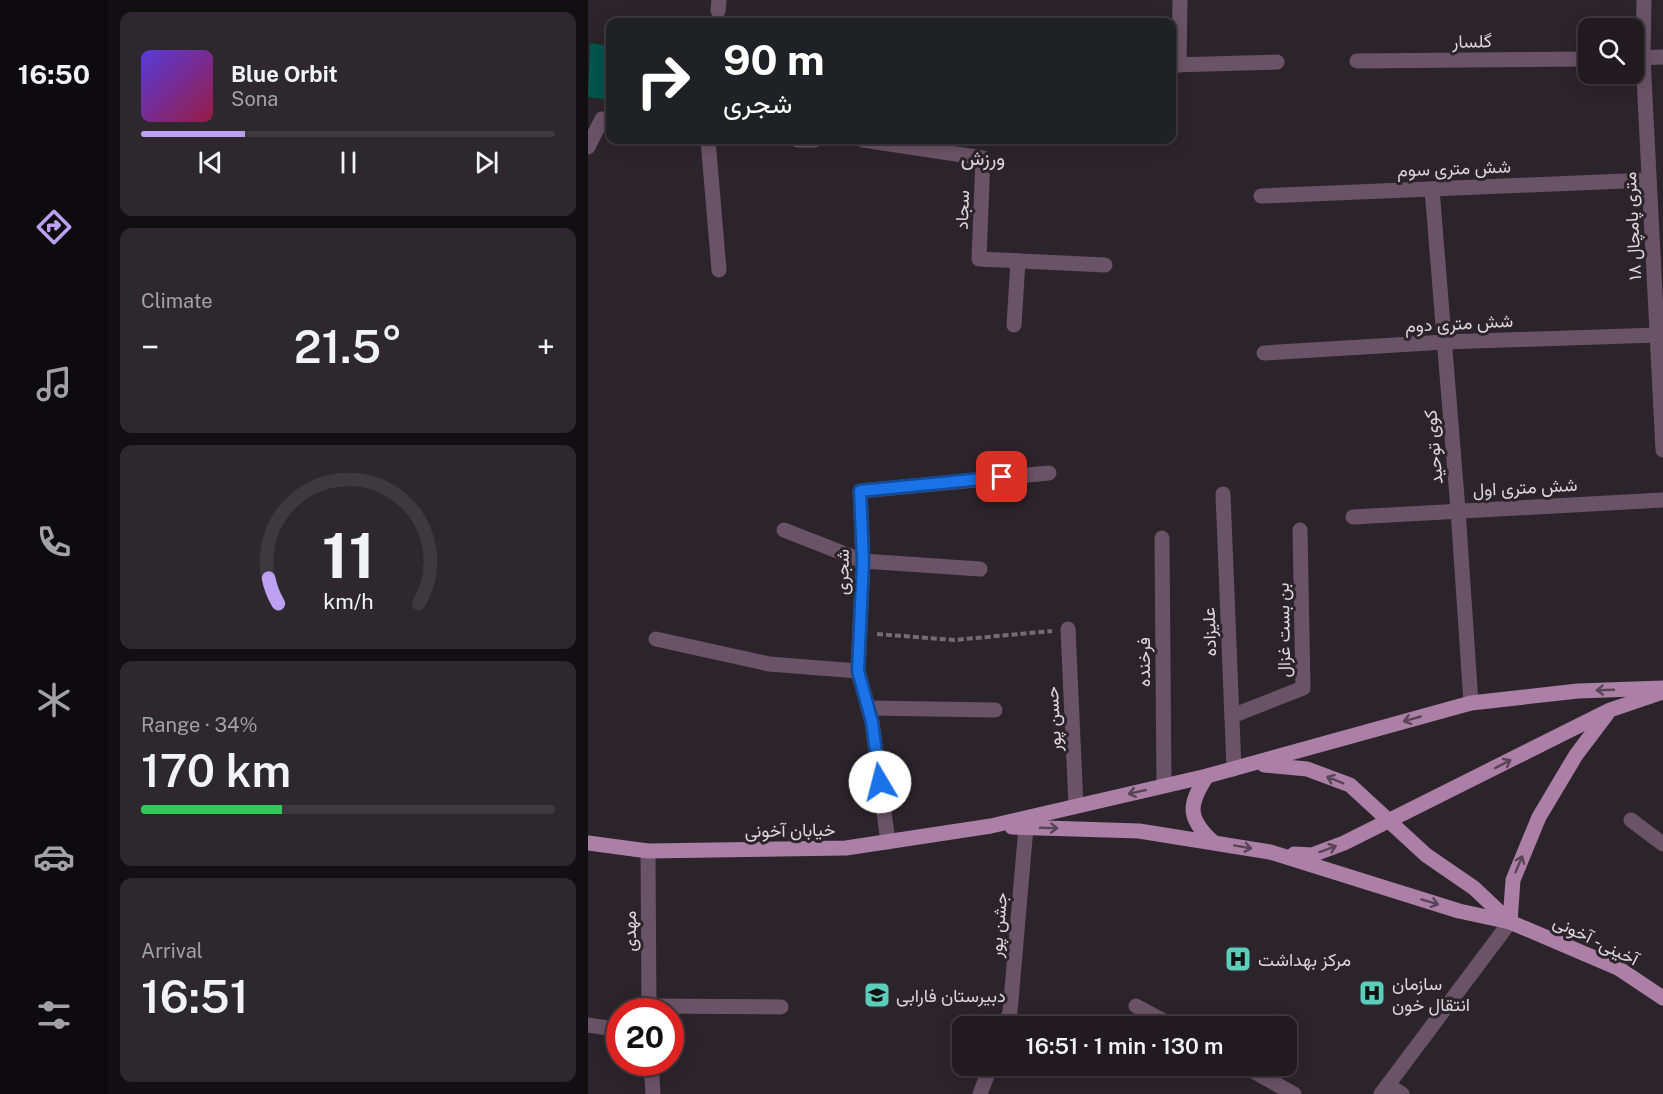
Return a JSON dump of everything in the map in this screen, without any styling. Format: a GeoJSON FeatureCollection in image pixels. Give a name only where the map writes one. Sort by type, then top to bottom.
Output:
{"type":"FeatureCollection","features":[{"type":"Feature","properties":{"kind":"main road"},"geometry":{"type":"LineString","coordinates":[[991,826],[1255,764],[1470,703],[1578,691],[1663,690]]}},
{"type":"Feature","properties":{"kind":"main road"},"geometry":{"type":"LineString","coordinates":[[991,826],[1139,831],[1270,852],[1312,855],[1388,822],[1610,710],[1663,690]]}},
{"type":"Feature","properties":{"kind":"main road"},"geometry":{"type":"LineString","coordinates":[[1510,921],[1513,880],[1539,817],[1576,755],[1610,710]]}},
{"type":"Feature","properties":{"kind":"main road"},"geometry":{"type":"LineString","coordinates":[[1255,764],[1307,769],[1350,785],[1426,855],[1474,888],[1510,921]]}},
{"type":"Feature","properties":{"kind":"main road"},"geometry":{"type":"LineString","coordinates":[[1208,776],[1197,793],[1193,810],[1197,827],[1213,842]]}},
{"type":"Feature","properties":{"kind":"main road","name":"خیابان آخونی"},"geometry":{"type":"LineString","coordinates":[[588,843],[648,851],[846,848],[991,826]]}},
{"type":"Feature","properties":{"kind":"main road"},"geometry":{"type":"LineString","coordinates":[[1270,852],[1459,911],[1510,921]]}},
{"type":"Feature","properties":{"kind":"main road","name":"آخینی - آخونی"},"geometry":{"type":"LineString","coordinates":[[1510,921],[1618,968],[1663,998]]}},
{"type":"Feature","properties":{"kind":"street"},"geometry":{"type":"LineString","coordinates":[[1176,52],[1180,0]]}},
{"type":"Feature","properties":{"kind":"street","name":"۱۸ متری پامچال"},"geometry":{"type":"LineString","coordinates":[[1642,18],[1644,0]]}},
{"type":"Feature","properties":{"kind":"street"},"geometry":{"type":"LineString","coordinates":[[1644,58],[1663,57]]}},
{"type":"Feature","properties":{"kind":"street","name":"گلسار"},"geometry":{"type":"LineString","coordinates":[[1357,62],[1578,59]]}},
{"type":"Feature","properties":{"kind":"street"},"geometry":{"type":"LineString","coordinates":[[1176,65],[1277,62]]}},
{"type":"Feature","properties":{"kind":"street","name":"۱۸ متری پامچال"},"geometry":{"type":"LineString","coordinates":[[1640,84],[1649,180],[1663,450]]}},
{"type":"Feature","properties":{"kind":"street"},"geometry":{"type":"LineString","coordinates":[[588,147],[602,119],[606,120]]}},
{"type":"Feature","properties":{"kind":"street"},"geometry":{"type":"LineString","coordinates":[[708,144],[719,270]]}},
{"type":"Feature","properties":{"kind":"street","name":"سجاد"},"geometry":{"type":"LineString","coordinates":[[890,144],[983,158],[980,259],[1105,265]]}},
{"type":"Feature","properties":{"kind":"street","name":"شش متری سوم"},"geometry":{"type":"LineString","coordinates":[[1260,196],[1649,180]]}},
{"type":"Feature","properties":{"kind":"street","name":"کوی توحید"},"geometry":{"type":"LineString","coordinates":[[1432,189],[1458,510],[1470,703]]}},
{"type":"Feature","properties":{"kind":"street"},"geometry":{"type":"LineString","coordinates":[[1014,325],[1018,261]]}},
{"type":"Feature","properties":{"kind":"street","name":"شش متری دوم"},"geometry":{"type":"LineString","coordinates":[[1264,353],[1444,342],[1657,335]]}},
{"type":"Feature","properties":{"kind":"street","name":"شجری"},"geometry":{"type":"LineString","coordinates":[[888,842],[872,722],[858,671],[863,561],[860,491],[1049,472]]}},
{"type":"Feature","properties":{"kind":"street","name":"علیزاده"},"geometry":{"type":"LineString","coordinates":[[1222,494],[1234,769]]}},
{"type":"Feature","properties":{"kind":"street","name":"شش متری اول"},"geometry":{"type":"LineString","coordinates":[[1353,517],[1663,500]]}},
{"type":"Feature","properties":{"kind":"street"},"geometry":{"type":"LineString","coordinates":[[784,530],[863,561],[980,569]]}},
{"type":"Feature","properties":{"kind":"street","name":"بن بست غزال"},"geometry":{"type":"LineString","coordinates":[[1232,716],[1303,688],[1300,530]]}},
{"type":"Feature","properties":{"kind":"street","name":"فرخنده"},"geometry":{"type":"LineString","coordinates":[[1162,538],[1164,786]]}},
{"type":"Feature","properties":{"kind":"street","name":"حسن پور"},"geometry":{"type":"LineString","coordinates":[[1068,629],[1077,807]]}},
{"type":"Feature","properties":{"kind":"street"},"geometry":{"type":"LineString","coordinates":[[656,639],[769,664],[858,671]]}},
{"type":"Feature","properties":{"kind":"street"},"geometry":{"type":"LineString","coordinates":[[868,708],[995,710]]}},
{"type":"Feature","properties":{"kind":"street"},"geometry":{"type":"LineString","coordinates":[[1631,820],[1663,844]]}},
{"type":"Feature","properties":{"kind":"street","name":"جشن پور"},"geometry":{"type":"LineString","coordinates":[[1009,1016],[1026,827]]}},
{"type":"Feature","properties":{"kind":"street","name":"مهدی"},"geometry":{"type":"LineString","coordinates":[[648,851],[649,998]]}},
{"type":"Feature","properties":{"kind":"street"},"geometry":{"type":"LineString","coordinates":[[1402,1094],[1385,1089],[1510,921]]}},
{"type":"Feature","properties":{"kind":"street"},"geometry":{"type":"LineString","coordinates":[[1136,1005],[1155,1016]]}},
{"type":"Feature","properties":{"kind":"street"},"geometry":{"type":"LineString","coordinates":[[684,1008],[781,1007]]}},
{"type":"Feature","properties":{"kind":"street"},"geometry":{"type":"LineString","coordinates":[[588,1025],[606,1028]]}},
{"type":"Feature","properties":{"kind":"street"},"geometry":{"type":"LineString","coordinates":[[652,1076],[653,1094]]}},
{"type":"Feature","properties":{"kind":"street"},"geometry":{"type":"LineString","coordinates":[[980,1094],[987,1076]]}},
{"type":"Feature","properties":{"kind":"street"},"geometry":{"type":"LineString","coordinates":[[1262,1076],[1294,1094]]}},
{"type":"Feature","properties":{"kind":"path"},"geometry":{"type":"LineString","coordinates":[[860,632],[954,640],[1068,629]]}},
{"type":"Feature","properties":{"kind":"building"},"geometry":{"type":"Polygon","coordinates":[[[590,43],[606,45],[606,99],[588,97],[590,43]]]}},
{"type":"Feature","properties":{"kind":"place","name":"مرکز بهداشت"},"geometry":{"type":"Point","coordinates":[1238,959]}},
{"type":"Feature","properties":{"kind":"place","name":"سازمان انتقال خون"},"geometry":{"type":"Point","coordinates":[1372,993]}},
{"type":"Feature","properties":{"kind":"place","name":"دبیرستان فارابی"},"geometry":{"type":"Point","coordinates":[877,995]}},
{"type":"Feature","properties":{"kind":"district","name":"ورزش"},"geometry":{"type":"Point","coordinates":[983,158]}},
{"type":"Feature","properties":{"kind":"route"},"geometry":{"type":"LineString","coordinates":[[880,782],[872,722],[858,671],[863,561],[860,491],[1002,477]]}}]}
